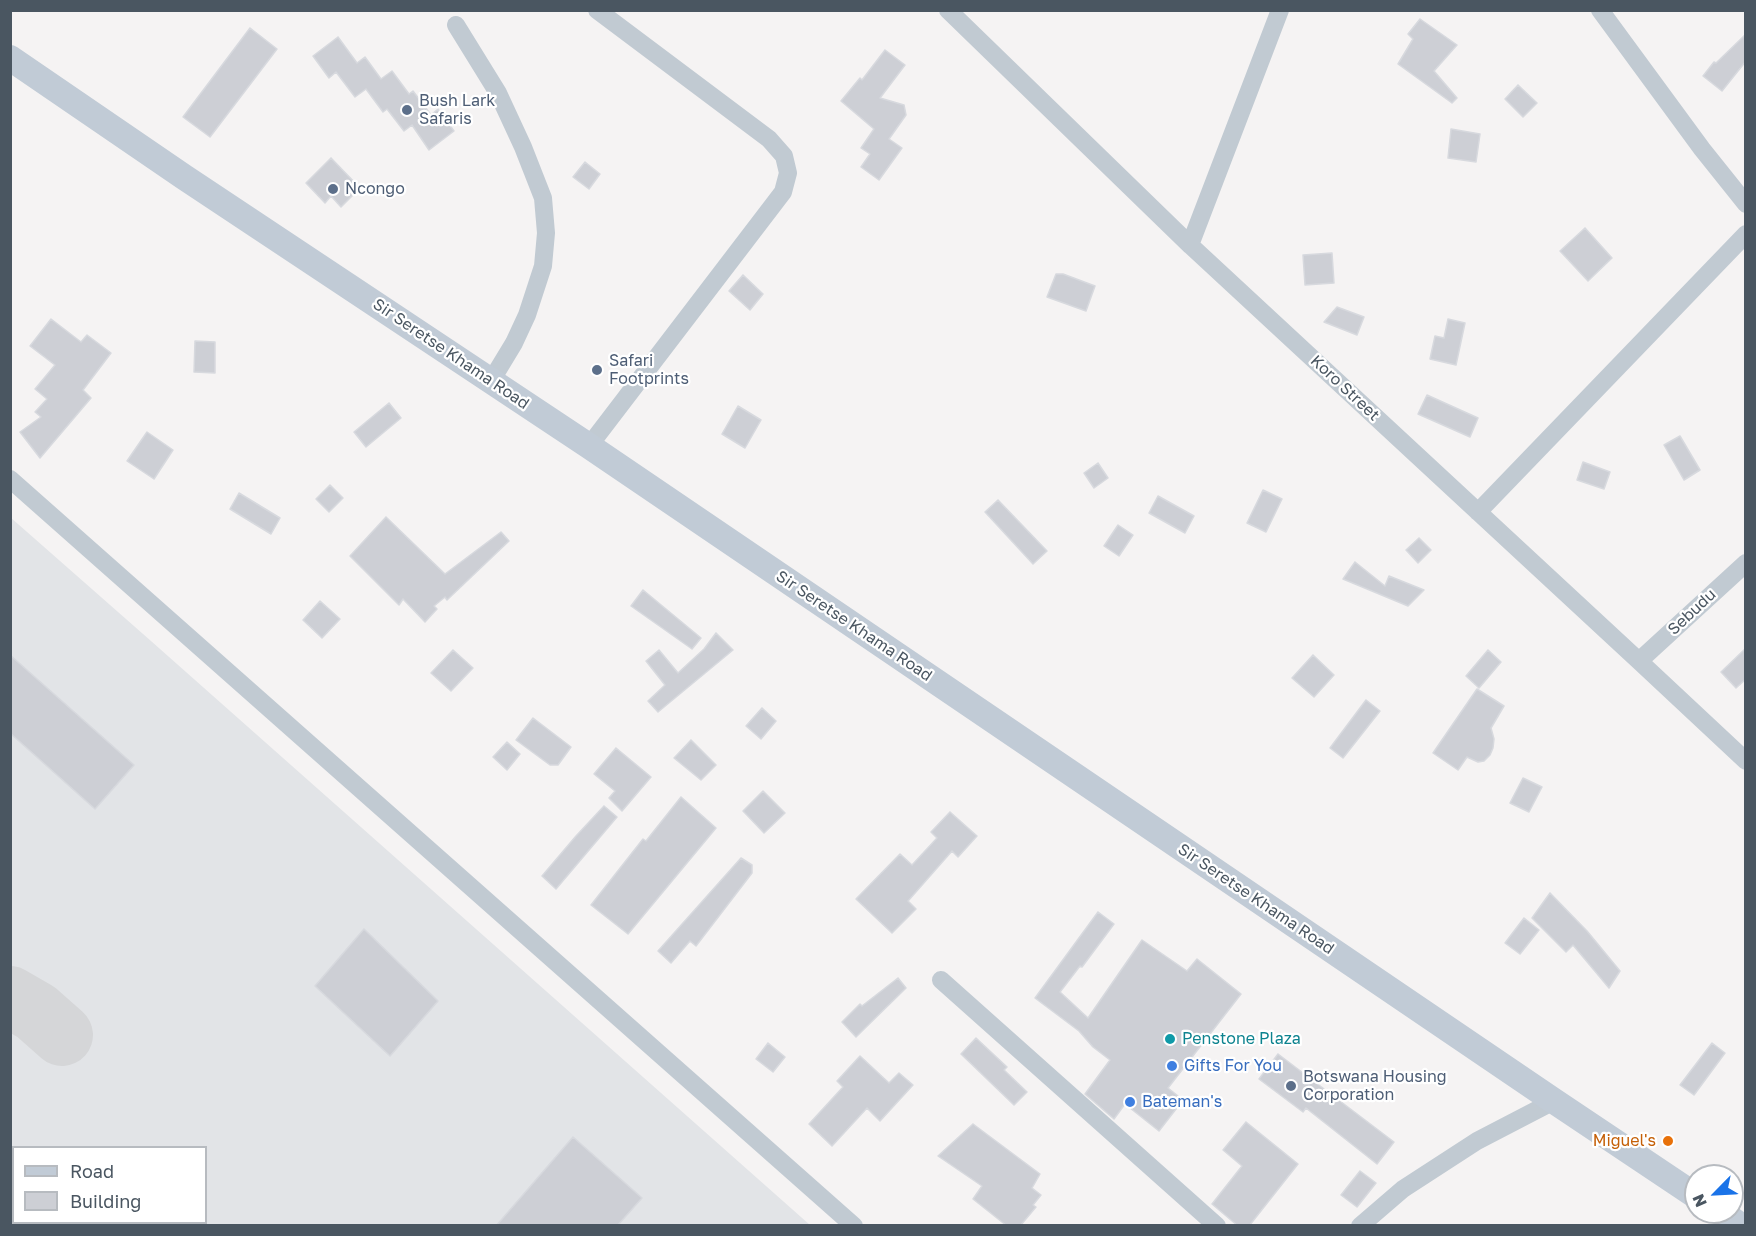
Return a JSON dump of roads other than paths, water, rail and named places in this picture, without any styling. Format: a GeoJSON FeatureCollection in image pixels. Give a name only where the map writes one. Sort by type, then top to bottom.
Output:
{"type":"FeatureCollection","features":[{"type":"Feature","properties":{"kind":"main road","name":"Sir Seretse Khama Road"},"geometry":{"type":"LineString","coordinates":[[10,58],[184,177],[589,446],[1684,1188]]}},
{"type":"Feature","properties":{"kind":"street"},"geometry":{"type":"LineString","coordinates":[[589,446],[783,192],[788,173],[784,156],[769,140],[597,10]]}},
{"type":"Feature","properties":{"kind":"street","name":"Koro Street"},"geometry":{"type":"LineString","coordinates":[[948,10],[1190,245],[1746,761]]}},
{"type":"Feature","properties":{"kind":"street"},"geometry":{"type":"LineString","coordinates":[[1190,245],[1280,10]]}},
{"type":"Feature","properties":{"kind":"street"},"geometry":{"type":"LineString","coordinates":[[1600,10],[1702,149],[1746,204]]}},
{"type":"Feature","properties":{"kind":"street"},"geometry":{"type":"LineString","coordinates":[[456,25],[498,93],[543,198],[546,232],[543,266],[527,315],[491,381]]}},
{"type":"Feature","properties":{"kind":"street"},"geometry":{"type":"LineString","coordinates":[[1478,512],[1746,234]]}},
{"type":"Feature","properties":{"kind":"street"},"geometry":{"type":"LineString","coordinates":[[10,479],[854,1226]]}},
{"type":"Feature","properties":{"kind":"street","name":"Sebudu"},"geometry":{"type":"LineString","coordinates":[[1639,661],[1746,563]]}},
{"type":"Feature","properties":{"kind":"street"},"geometry":{"type":"LineString","coordinates":[[941,980],[1217,1226]]}},
{"type":"Feature","properties":{"kind":"street"},"geometry":{"type":"LineString","coordinates":[[1360,1226],[1404,1189],[1477,1141],[1554,1101]]}},
{"type":"Feature","properties":{"kind":"place","name":"Bush Lark Safaris"},"geometry":{"type":"Point","coordinates":[407,110]}},
{"type":"Feature","properties":{"kind":"place","name":"Ncongo"},"geometry":{"type":"Point","coordinates":[333,189]}},
{"type":"Feature","properties":{"kind":"place","name":"Safari Footprints"},"geometry":{"type":"Point","coordinates":[597,370]}},
{"type":"Feature","properties":{"kind":"place","name":"Penstone Plaza"},"geometry":{"type":"Point","coordinates":[1170,1039]}},
{"type":"Feature","properties":{"kind":"place","name":"Gifts For You"},"geometry":{"type":"Point","coordinates":[1172,1066]}},
{"type":"Feature","properties":{"kind":"place","name":"Botswana Housing Corporation"},"geometry":{"type":"Point","coordinates":[1291,1086]}},
{"type":"Feature","properties":{"kind":"place","name":"Bateman's"},"geometry":{"type":"Point","coordinates":[1130,1102]}},
{"type":"Feature","properties":{"kind":"place","name":"Miguel's"},"geometry":{"type":"Point","coordinates":[1668,1141]}}]}
